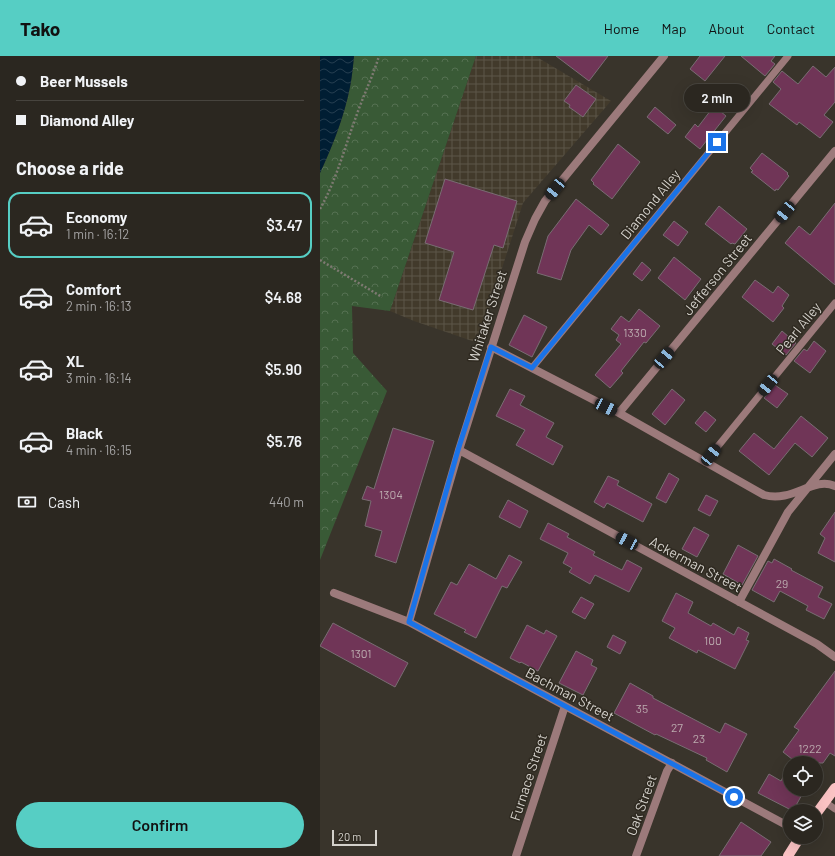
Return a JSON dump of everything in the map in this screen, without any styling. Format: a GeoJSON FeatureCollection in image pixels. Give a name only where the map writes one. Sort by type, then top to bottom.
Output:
{"type":"FeatureCollection","features":[{"type":"Feature","properties":{"kind":"main road"},"geometry":{"type":"LineString","coordinates":[[823,805],[835,788]]}},
{"type":"Feature","properties":{"kind":"main road"},"geometry":{"type":"LineString","coordinates":[[788,856],[796,844]]}},
{"type":"Feature","properties":{"kind":"street","name":"Whitaker Street"},"geometry":{"type":"LineString","coordinates":[[409,622],[458,450],[525,242],[535,219],[545,201],[664,56]]}},
{"type":"Feature","properties":{"kind":"street","name":"Jefferson Street"},"geometry":{"type":"LineString","coordinates":[[619,413],[835,151]]}},
{"type":"Feature","properties":{"kind":"street"},"geometry":{"type":"LineString","coordinates":[[491,347],[619,413],[760,493],[768,496],[784,496],[820,483],[835,486]]}},
{"type":"Feature","properties":{"kind":"street","name":"Ackerman Street"},"geometry":{"type":"LineString","coordinates":[[458,450],[817,644],[835,657]]}},
{"type":"Feature","properties":{"kind":"street"},"geometry":{"type":"LineString","coordinates":[[739,602],[786,516],[835,454]]}},
{"type":"Feature","properties":{"kind":"street","name":"Bachman Street"},"geometry":{"type":"LineString","coordinates":[[334,593],[409,622],[783,823]]}},
{"type":"Feature","properties":{"kind":"street","name":"Furnace Street"},"geometry":{"type":"LineString","coordinates":[[516,856],[565,706]]}},
{"type":"Feature","properties":{"kind":"street","name":"Oak Street"},"geometry":{"type":"LineString","coordinates":[[636,856],[667,771],[672,764]]}},
{"type":"Feature","properties":{"kind":"lane","name":"Diamond Alley"},"geometry":{"type":"LineString","coordinates":[[532,368],[788,56]]}},
{"type":"Feature","properties":{"kind":"lane","name":"Pearl Alley"},"geometry":{"type":"LineString","coordinates":[[705,462],[835,303]]}},
{"type":"Feature","properties":{"kind":"lane"},"geometry":{"type":"LineString","coordinates":[[825,802],[835,809]]}},
{"type":"Feature","properties":{"kind":"path"},"geometry":{"type":"LineString","coordinates":[[320,209],[342,161],[357,114],[379,56]]}},
{"type":"Feature","properties":{"kind":"path"},"geometry":{"type":"LineString","coordinates":[[320,260],[382,297]]}},
{"type":"Feature","properties":{"kind":"shaded area"},"geometry":{"type":"Polygon","coordinates":[[[476,56],[535,56],[611,101],[523,203],[478,343],[390,311],[476,56]]]}},
{"type":"Feature","properties":{"kind":"green space"},"geometry":{"type":"Polygon","coordinates":[[[354,56],[476,56],[390,311],[352,306],[353,353],[387,391],[320,560],[320,173],[334,141],[345,109],[351,83],[354,56]]]}},
{"type":"Feature","properties":{"kind":"water"},"geometry":{"type":"Polygon","coordinates":[[[320,56],[354,56],[351,83],[345,109],[334,141],[320,173],[320,56]]]}},
{"type":"Feature","properties":{"kind":"building"},"geometry":{"type":"Polygon","coordinates":[[[556,56],[608,56],[589,81],[556,56]]]}},
{"type":"Feature","properties":{"kind":"building"},"geometry":{"type":"Polygon","coordinates":[[[700,56],[725,56],[705,81],[690,69],[700,56]]]}},
{"type":"Feature","properties":{"kind":"building"},"geometry":{"type":"Polygon","coordinates":[[[741,56],[775,56],[771,61],[775,64],[765,76],[741,56]]]}},
{"type":"Feature","properties":{"kind":"building"},"geometry":{"type":"Polygon","coordinates":[[[813,66],[826,77],[835,67],[835,102],[824,115],[833,122],[820,138],[799,122],[797,125],[769,104],[781,89],[773,82],[782,71],[798,84],[813,66]]]}},
{"type":"Feature","properties":{"kind":"building"},"geometry":{"type":"Polygon","coordinates":[[[576,85],[596,99],[583,117],[569,107],[570,105],[564,101],[576,85]]]}},
{"type":"Feature","properties":{"kind":"building"},"geometry":{"type":"Polygon","coordinates":[[[714,106],[726,116],[700,149],[685,137],[695,124],[698,127],[714,106]]]}},
{"type":"Feature","properties":{"kind":"building"},"geometry":{"type":"Polygon","coordinates":[[[655,107],[676,125],[668,134],[647,117],[655,107]]]}},
{"type":"Feature","properties":{"kind":"building"},"geometry":{"type":"Polygon","coordinates":[[[618,144],[640,162],[612,199],[593,184],[594,183],[591,180],[618,144]]]}},
{"type":"Feature","properties":{"kind":"building"},"geometry":{"type":"Polygon","coordinates":[[[762,153],[788,173],[787,174],[789,176],[778,190],[776,189],[775,191],[751,172],[753,171],[750,168],[762,153]]]}},
{"type":"Feature","properties":{"kind":"building"},"geometry":{"type":"Polygon","coordinates":[[[445,179],[517,201],[503,248],[494,245],[473,310],[439,300],[454,252],[425,243],[445,179]]]}},
{"type":"Feature","properties":{"kind":"building"},"geometry":{"type":"Polygon","coordinates":[[[576,199],[609,225],[601,235],[589,225],[571,250],[561,280],[537,273],[548,236],[576,199]]]}},
{"type":"Feature","properties":{"kind":"building"},"geometry":{"type":"Polygon","coordinates":[[[835,203],[835,285],[785,243],[799,226],[810,235],[835,203]]]}},
{"type":"Feature","properties":{"kind":"building"},"geometry":{"type":"Polygon","coordinates":[[[719,206],[747,229],[735,244],[731,244],[705,224],[719,206]]]}},
{"type":"Feature","properties":{"kind":"building"},"geometry":{"type":"Polygon","coordinates":[[[674,221],[688,232],[678,246],[663,235],[674,221]]]}},
{"type":"Feature","properties":{"kind":"building"},"geometry":{"type":"Polygon","coordinates":[[[674,257],[701,279],[685,300],[658,278],[674,257]]]}},
{"type":"Feature","properties":{"kind":"building"},"geometry":{"type":"Polygon","coordinates":[[[642,262],[651,270],[642,281],[633,274],[642,262]]]}},
{"type":"Feature","properties":{"kind":"building"},"geometry":{"type":"Polygon","coordinates":[[[755,280],[773,293],[778,286],[789,295],[782,306],[784,308],[773,322],[742,297],[755,280]]]}},
{"type":"Feature","properties":{"kind":"building"},"geometry":{"type":"Polygon","coordinates":[[[639,309],[660,326],[646,343],[644,342],[621,371],[623,373],[610,388],[595,375],[621,344],[616,340],[619,335],[611,329],[621,316],[629,322],[639,309]]]}},
{"type":"Feature","properties":{"kind":"building"},"geometry":{"type":"Polygon","coordinates":[[[524,315],[547,327],[532,357],[509,345],[524,315]]]}},
{"type":"Feature","properties":{"kind":"building"},"geometry":{"type":"Polygon","coordinates":[[[782,331],[796,343],[786,355],[772,344],[782,331]]]}},
{"type":"Feature","properties":{"kind":"building"},"geometry":{"type":"Polygon","coordinates":[[[814,341],[826,351],[810,373],[794,361],[804,349],[807,351],[814,341]]]}},
{"type":"Feature","properties":{"kind":"building"},"geometry":{"type":"Polygon","coordinates":[[[775,385],[788,394],[777,408],[764,398],[775,385]]]}},
{"type":"Feature","properties":{"kind":"building"},"geometry":{"type":"Polygon","coordinates":[[[510,389],[525,396],[520,405],[554,423],[546,437],[563,446],[553,465],[516,445],[525,430],[496,416],[510,389]]]}},
{"type":"Feature","properties":{"kind":"building"},"geometry":{"type":"Polygon","coordinates":[[[672,389],[685,400],[665,425],[652,414],[672,389]]]}},
{"type":"Feature","properties":{"kind":"building"},"geometry":{"type":"Polygon","coordinates":[[[705,411],[716,420],[706,432],[695,423],[705,411]]]}},
{"type":"Feature","properties":{"kind":"building"},"geometry":{"type":"Polygon","coordinates":[[[801,416],[828,438],[812,457],[795,443],[769,475],[739,451],[754,433],[774,449],[801,416]]]}},
{"type":"Feature","properties":{"kind":"building"},"geometry":{"type":"Polygon","coordinates":[[[393,428],[434,441],[396,563],[375,556],[382,531],[365,526],[371,501],[362,499],[367,486],[374,489],[393,428]]]}},
{"type":"Feature","properties":{"kind":"building"},"geometry":{"type":"Polygon","coordinates":[[[669,473],[679,479],[666,503],[656,498],[669,473]]]}},
{"type":"Feature","properties":{"kind":"building"},"geometry":{"type":"Polygon","coordinates":[[[608,476],[619,481],[617,485],[652,504],[643,522],[607,503],[604,508],[594,502],[608,476]]]}},
{"type":"Feature","properties":{"kind":"building"},"geometry":{"type":"Polygon","coordinates":[[[706,495],[718,501],[710,516],[698,510],[706,495]]]}},
{"type":"Feature","properties":{"kind":"building"},"geometry":{"type":"Polygon","coordinates":[[[508,500],[528,511],[520,528],[499,517],[508,500]]]}},
{"type":"Feature","properties":{"kind":"building"},"geometry":{"type":"Polygon","coordinates":[[[835,512],[835,562],[818,553],[825,538],[820,534],[835,512]]]}},
{"type":"Feature","properties":{"kind":"building"},"geometry":{"type":"Polygon","coordinates":[[[548,523],[569,534],[567,537],[595,552],[593,555],[622,570],[627,560],[642,568],[629,592],[595,575],[590,584],[569,572],[572,568],[563,563],[568,553],[540,539],[548,523]]]}},
{"type":"Feature","properties":{"kind":"building"},"geometry":{"type":"Polygon","coordinates":[[[694,527],[709,535],[697,557],[682,549],[694,527]]]}},
{"type":"Feature","properties":{"kind":"building"},"geometry":{"type":"Polygon","coordinates":[[[738,545],[758,556],[742,585],[723,574],[738,545]]]}},
{"type":"Feature","properties":{"kind":"building"},"geometry":{"type":"Polygon","coordinates":[[[509,555],[522,562],[507,588],[502,586],[476,638],[464,632],[466,630],[434,614],[451,582],[457,585],[469,564],[496,579],[509,555]]]}},
{"type":"Feature","properties":{"kind":"building"},"geometry":{"type":"Polygon","coordinates":[[[774,559],[823,587],[818,597],[832,604],[824,619],[806,610],[808,606],[780,591],[774,602],[752,590],[768,561],[772,563],[774,559]]]}},
{"type":"Feature","properties":{"kind":"building"},"geometry":{"type":"Polygon","coordinates":[[[676,593],[693,602],[688,613],[711,626],[713,623],[734,635],[738,627],[749,633],[746,640],[749,641],[735,669],[698,650],[697,653],[669,638],[675,628],[662,621],[676,593]]]}},
{"type":"Feature","properties":{"kind":"building"},"geometry":{"type":"Polygon","coordinates":[[[581,597],[594,604],[585,619],[572,612],[581,597]]]}},
{"type":"Feature","properties":{"kind":"building"},"geometry":{"type":"Polygon","coordinates":[[[333,623],[408,663],[395,687],[320,646],[333,623]]]}},
{"type":"Feature","properties":{"kind":"building"},"geometry":{"type":"Polygon","coordinates":[[[527,625],[544,634],[546,630],[557,636],[538,671],[510,658],[527,625]]]}},
{"type":"Feature","properties":{"kind":"building"},"geometry":{"type":"Polygon","coordinates":[[[613,635],[626,642],[620,654],[607,647],[613,635]]]}},
{"type":"Feature","properties":{"kind":"building"},"geometry":{"type":"Polygon","coordinates":[[[576,651],[593,660],[591,665],[597,668],[583,695],[559,683],[576,651]]]}},
{"type":"Feature","properties":{"kind":"building"},"geometry":{"type":"Polygon","coordinates":[[[835,671],[835,756],[830,753],[823,763],[823,756],[788,756],[783,752],[799,730],[794,727],[835,671]]]}},
{"type":"Feature","properties":{"kind":"building"},"geometry":{"type":"Polygon","coordinates":[[[630,683],[653,696],[653,698],[720,733],[725,723],[747,734],[727,772],[706,760],[707,758],[656,734],[655,735],[614,713],[630,683]]]}},
{"type":"Feature","properties":{"kind":"building"},"geometry":{"type":"Polygon","coordinates":[[[769,774],[781,781],[783,777],[783,796],[801,796],[797,804],[783,804],[783,806],[758,793],[769,774]]]}},
{"type":"Feature","properties":{"kind":"building"},"geometry":{"type":"Polygon","coordinates":[[[741,822],[771,842],[761,856],[719,856],[741,822]]]}},
{"type":"Feature","properties":{"kind":"route"},"geometry":{"type":"LineString","coordinates":[[717,142],[532,368],[491,347],[458,450],[409,622],[734,797]]}}]}
